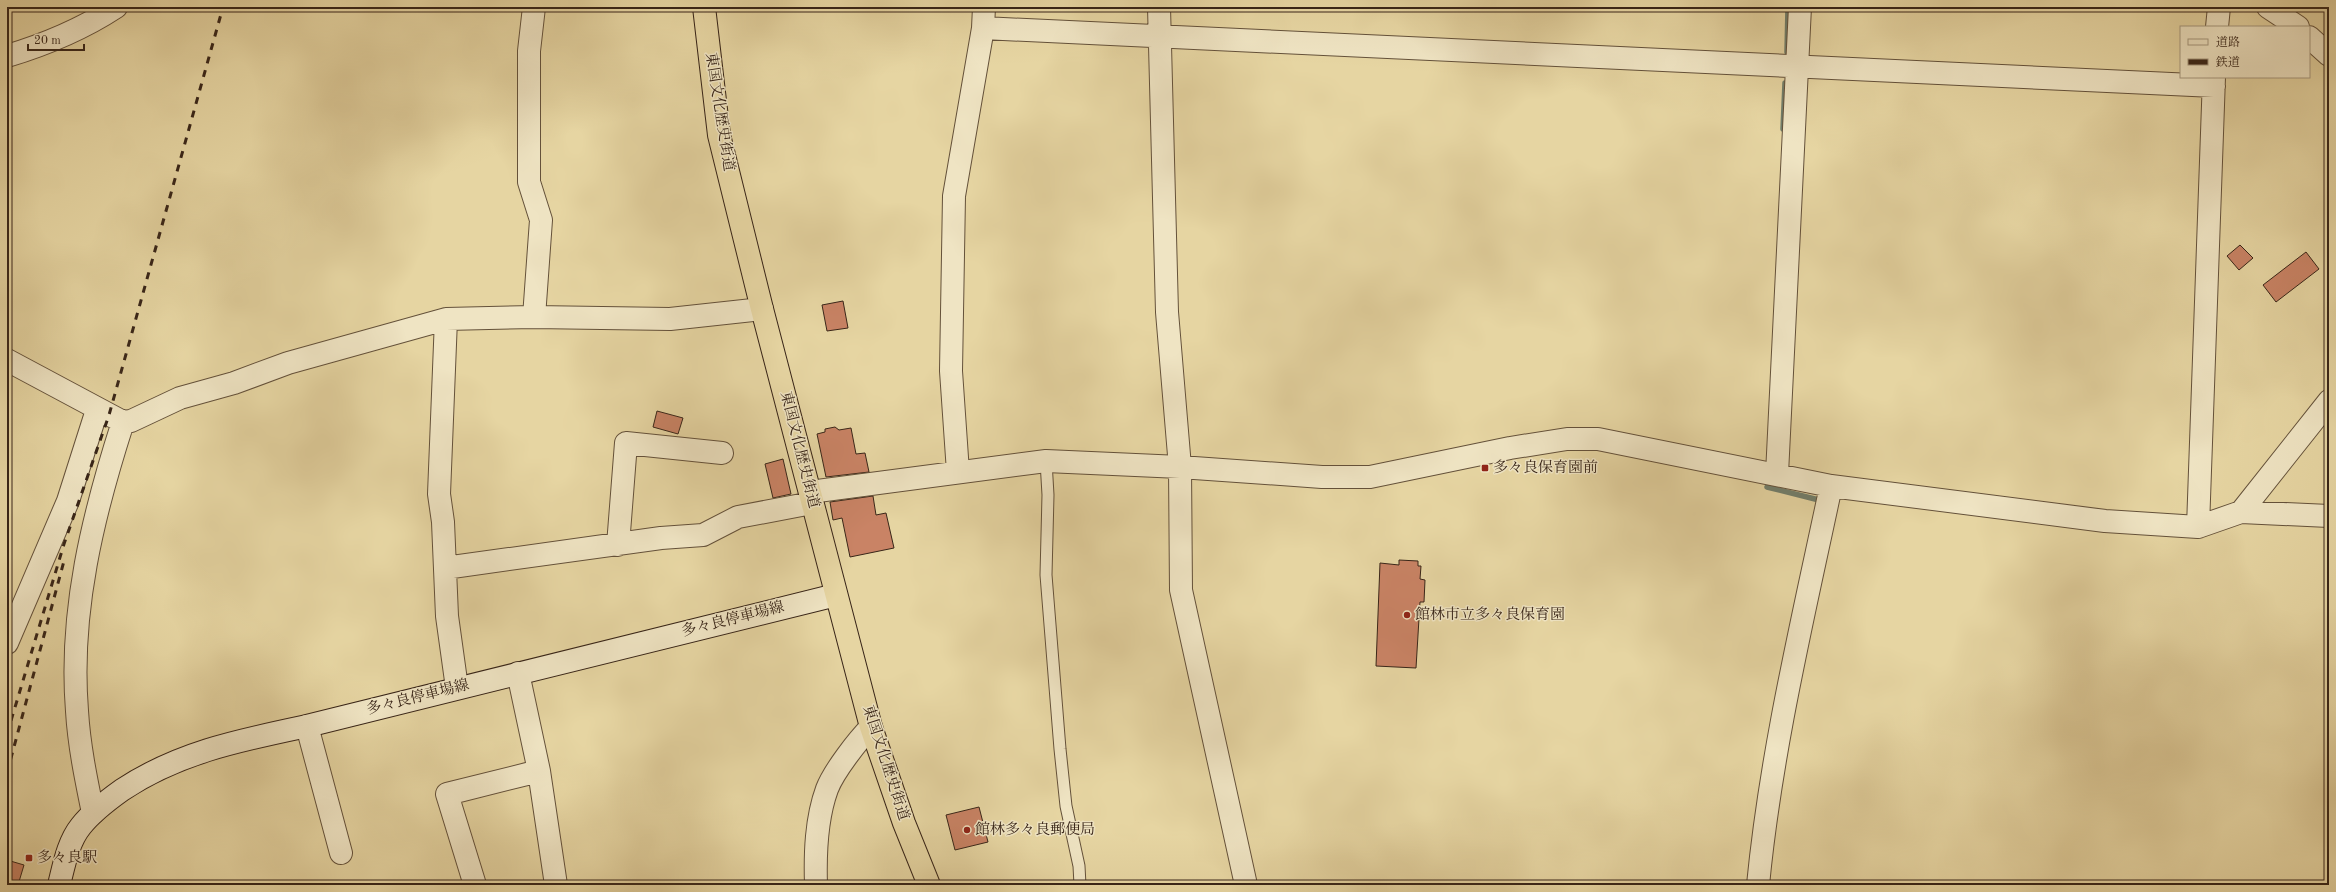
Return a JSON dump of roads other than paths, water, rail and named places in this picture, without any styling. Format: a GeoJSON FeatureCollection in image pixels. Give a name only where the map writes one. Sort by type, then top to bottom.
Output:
{"type":"FeatureCollection","features":[{"type":"Feature","properties":{"kind":"highway","name":"東国文化歴史街道"},"geometry":{"type":"LineString","coordinates":[[704,7],[719,135],[762,309],[871,727],[904,823],[929,885]]}},
{"type":"Feature","properties":{"kind":"street"},"geometry":{"type":"LineString","coordinates":[[7,56],[42,45],[86,26],[116,7]]}},
{"type":"Feature","properties":{"kind":"street"},"geometry":{"type":"LineString","coordinates":[[534,7],[529,51],[529,182],[541,220],[534,317]]}},
{"type":"Feature","properties":{"kind":"street"},"geometry":{"type":"LineString","coordinates":[[958,472],[950,371],[954,196],[984,28],[984,7]]}},
{"type":"Feature","properties":{"kind":"street"},"geometry":{"type":"LineString","coordinates":[[1159,7],[1167,312],[1180,467],[1181,590],[1246,885]]}},
{"type":"Feature","properties":{"kind":"street"},"geometry":{"type":"LineString","coordinates":[[1777,474],[1800,7]]}},
{"type":"Feature","properties":{"kind":"street"},"geometry":{"type":"LineString","coordinates":[[2217,26],[2218,7]]}},
{"type":"Feature","properties":{"kind":"street"},"geometry":{"type":"LineString","coordinates":[[2268,7],[2296,26]]}},
{"type":"Feature","properties":{"kind":"street"},"geometry":{"type":"LineString","coordinates":[[984,28],[1798,68],[2214,82],[2198,527]]}},
{"type":"Feature","properties":{"kind":"street"},"geometry":{"type":"LineString","coordinates":[[2310,38],[2329,55]]}},
{"type":"Feature","properties":{"kind":"street"},"geometry":{"type":"LineString","coordinates":[[7,360],[97,410],[123,422],[131,421],[180,398],[234,383],[288,363],[446,319],[534,317],[670,319],[762,309]]}},
{"type":"Feature","properties":{"kind":"street"},"geometry":{"type":"LineString","coordinates":[[446,319],[439,494],[447,616],[457,688]]}},
{"type":"Feature","properties":{"kind":"street"},"geometry":{"type":"LineString","coordinates":[[2241,512],[2329,401]]}},
{"type":"Feature","properties":{"kind":"street"},"geometry":{"type":"LineString","coordinates":[[7,643],[68,501],[97,410]]}},
{"type":"Feature","properties":{"kind":"street"},"geometry":{"type":"LineString","coordinates":[[93,813],[80,746],[76,710],[75,675],[78,607],[87,554],[123,422]]}},
{"type":"Feature","properties":{"kind":"street"},"geometry":{"type":"LineString","coordinates":[[445,568],[704,535],[738,517],[811,497],[958,472],[1046,461],[1180,467],[1322,477],[1370,477],[1510,448],[1567,439],[1598,439],[1831,486],[2105,521],[2198,527],[2241,512],[2329,516]]}},
{"type":"Feature","properties":{"kind":"street"},"geometry":{"type":"LineString","coordinates":[[618,545],[626,443],[722,452]]}},
{"type":"Feature","properties":{"kind":"street"},"geometry":{"type":"LineString","coordinates":[[1758,885],[1764,823],[1798,643],[1831,486]]}},
{"type":"Feature","properties":{"kind":"street","name":"多々良停車場線"},"geometry":{"type":"LineString","coordinates":[[58,885],[75,835],[93,813],[134,782],[177,760],[230,742],[306,726],[836,595]]}},
{"type":"Feature","properties":{"kind":"street"},"geometry":{"type":"LineString","coordinates":[[518,674],[539,771],[556,885]]}},
{"type":"Feature","properties":{"kind":"street"},"geometry":{"type":"LineString","coordinates":[[306,726],[341,853]]}},
{"type":"Feature","properties":{"kind":"street"},"geometry":{"type":"LineString","coordinates":[[816,885],[815,844],[828,788],[858,740],[871,727]]}},
{"type":"Feature","properties":{"kind":"street"},"geometry":{"type":"LineString","coordinates":[[475,885],[447,794],[539,771]]}},
{"type":"Feature","properties":{"kind":"lane"},"geometry":{"type":"LineString","coordinates":[[1046,461],[1048,495],[1046,575],[1058,734],[1066,806],[1079,866],[1080,885]]}},
{"type":"Feature","properties":{"kind":"waterway"},"geometry":{"type":"LineString","coordinates":[[1787,52],[1788,7]]}},
{"type":"Feature","properties":{"kind":"waterway"},"geometry":{"type":"LineString","coordinates":[[1783,129],[1785,83]]}},
{"type":"Feature","properties":{"kind":"waterway"},"geometry":{"type":"LineString","coordinates":[[1767,487],[1819,500]]}},
{"type":"Feature","properties":{"kind":"railway"},"geometry":{"type":"LineString","coordinates":[[7,734],[64,544],[109,415],[223,7]]}},
{"type":"Feature","properties":{"kind":"railway"},"geometry":{"type":"LineString","coordinates":[[7,773],[64,561]]}},
{"type":"Feature","properties":{"kind":"place","name":"多々良保育園前"},"geometry":{"type":"Point","coordinates":[1485,468]}},
{"type":"Feature","properties":{"kind":"place","name":"館林市立多々良保育園"},"geometry":{"type":"Point","coordinates":[1407,615]}},
{"type":"Feature","properties":{"kind":"place","name":"館林多々良郵便局"},"geometry":{"type":"Point","coordinates":[967,830]}},
{"type":"Feature","properties":{"kind":"place","name":"多々良駅"},"geometry":{"type":"Point","coordinates":[29,858]}}]}
